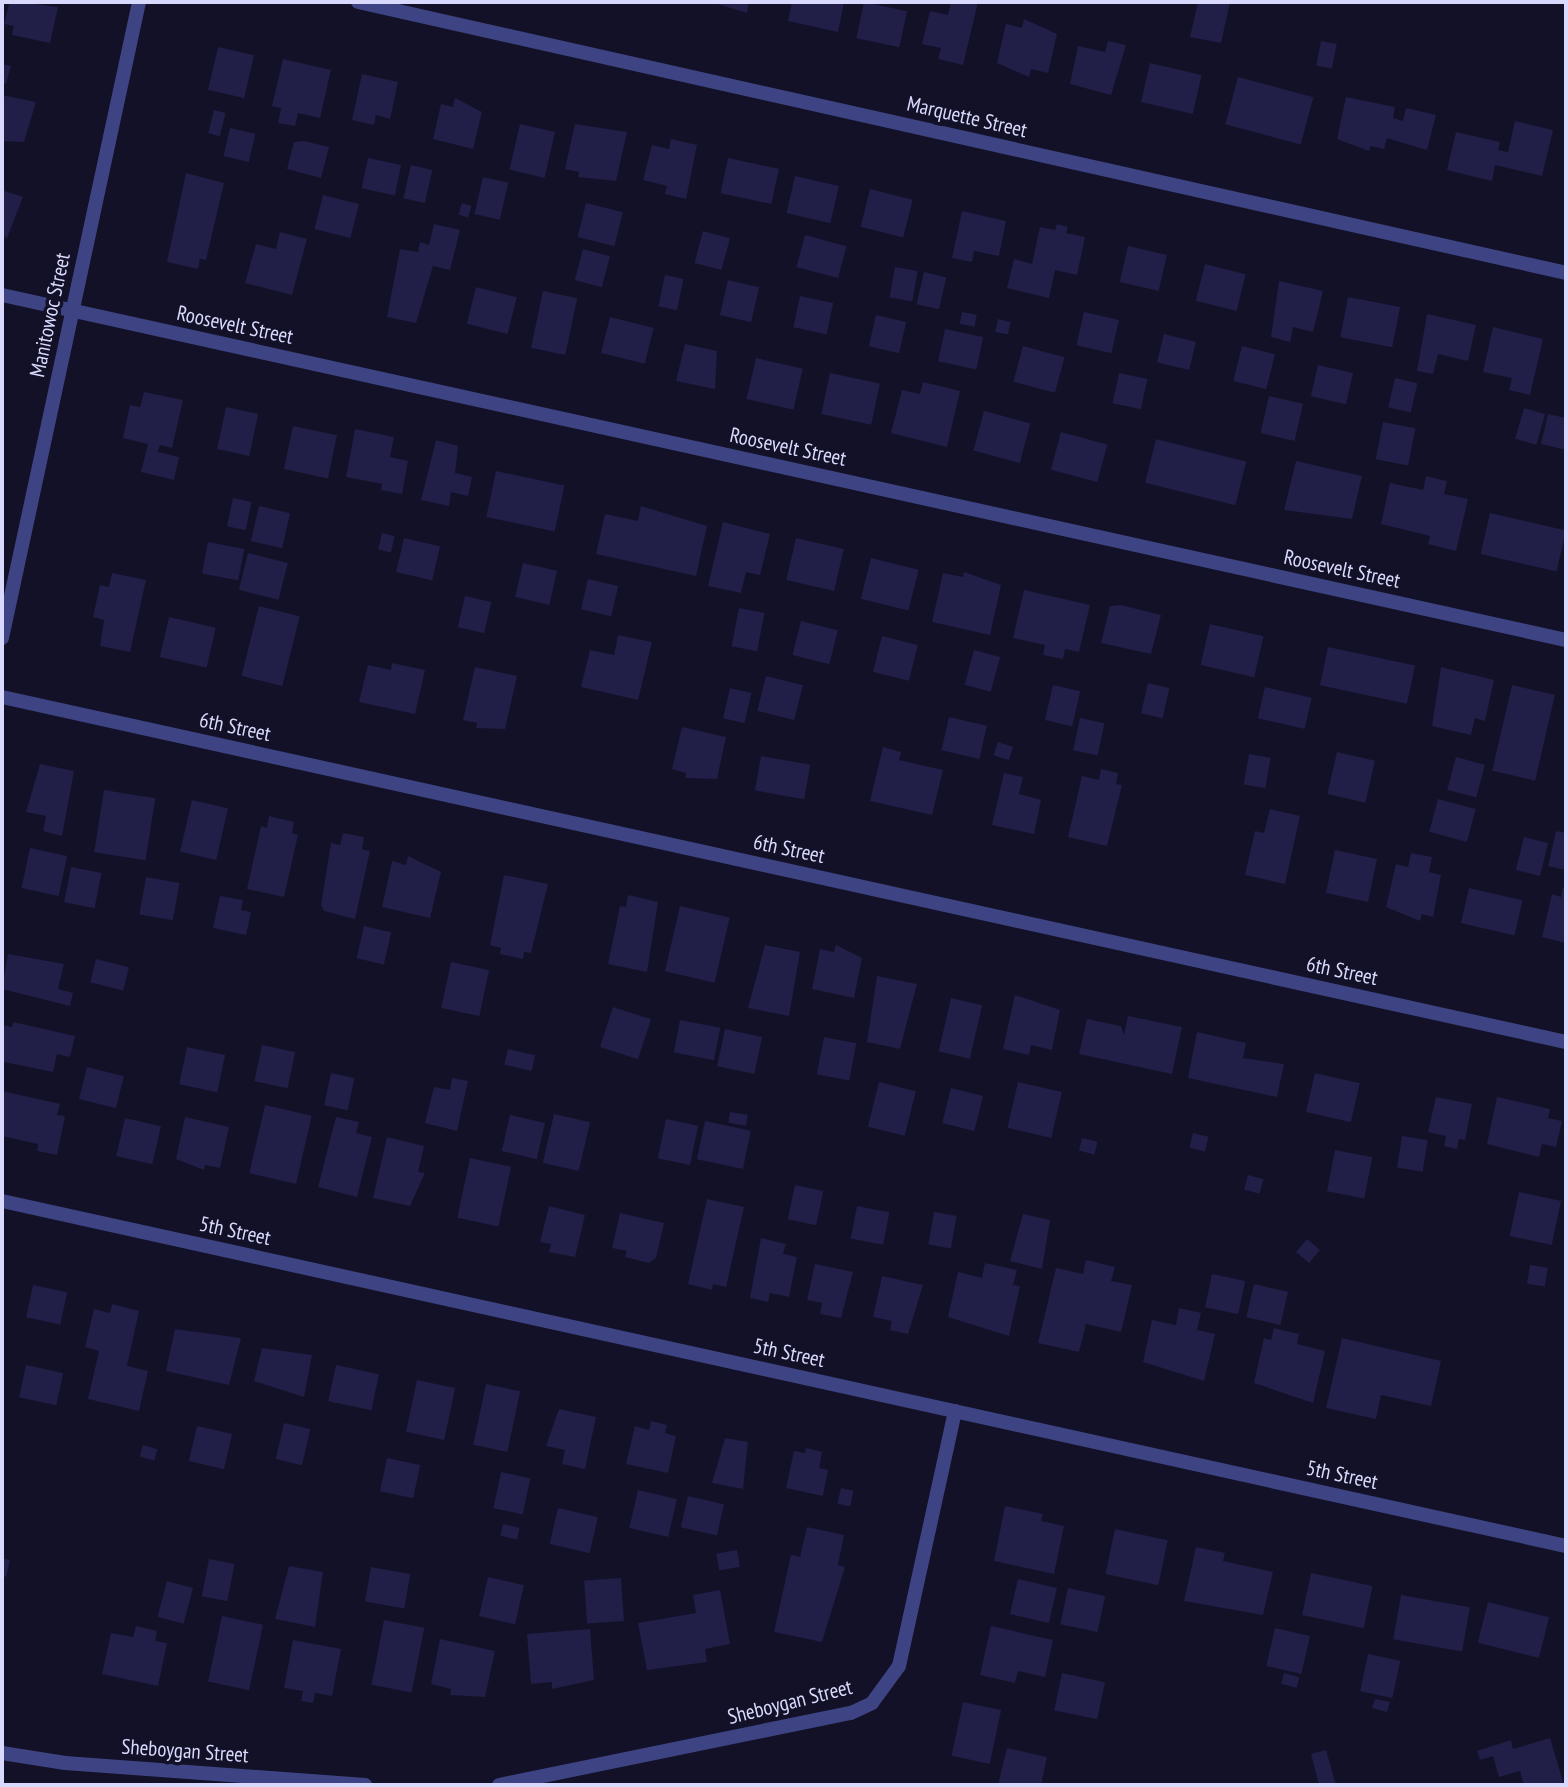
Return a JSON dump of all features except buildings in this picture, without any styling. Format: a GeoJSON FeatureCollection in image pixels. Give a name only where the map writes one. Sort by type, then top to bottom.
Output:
{"type":"FeatureCollection","features":[{"type":"Feature","properties":{"kind":"street","name":"Manitowoc Street"},"geometry":{"type":"LineString","coordinates":[[2,638],[139,2]]}},
{"type":"Feature","properties":{"kind":"street","name":"Marquette Street"},"geometry":{"type":"LineString","coordinates":[[358,2],[1566,273]]}},
{"type":"Feature","properties":{"kind":"street","name":"Roosevelt Street"},"geometry":{"type":"LineString","coordinates":[[2,295],[1566,640]]}},
{"type":"Feature","properties":{"kind":"street","name":"6th Street"},"geometry":{"type":"LineString","coordinates":[[2,697],[1566,1042]]}},
{"type":"Feature","properties":{"kind":"street","name":"5th Street"},"geometry":{"type":"LineString","coordinates":[[2,1201],[1566,1546]]}},
{"type":"Feature","properties":{"kind":"street","name":"Sheboygan Street"},"geometry":{"type":"LineString","coordinates":[[499,1785],[851,1713],[872,1703],[899,1666],[955,1411]]}},
{"type":"Feature","properties":{"kind":"street","name":"Sheboygan Street"},"geometry":{"type":"LineString","coordinates":[[2,1753],[65,1763],[365,1785]]}}]}
